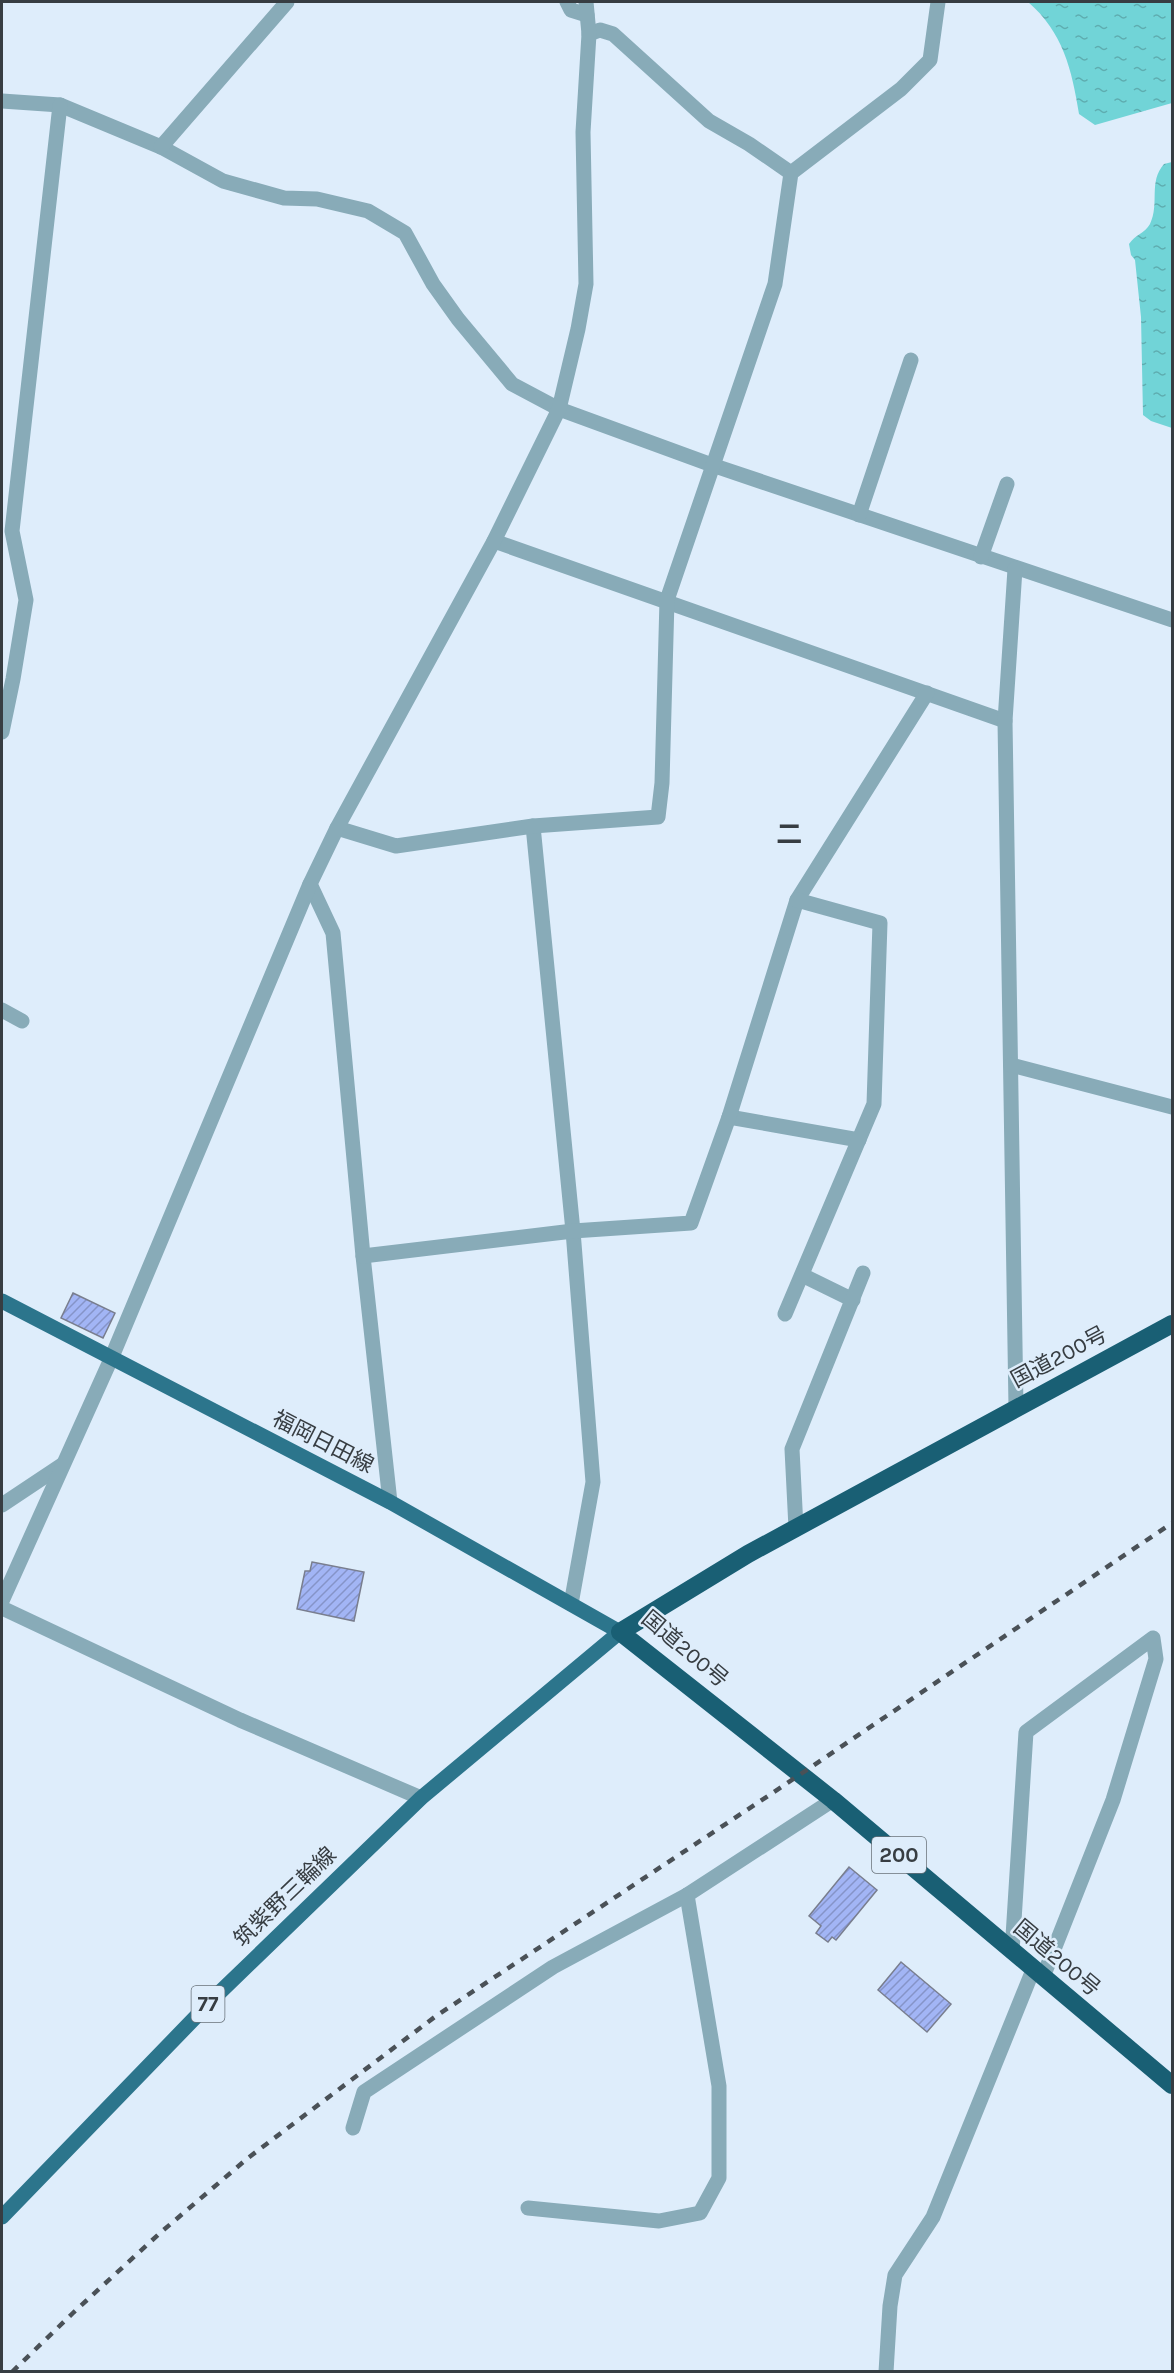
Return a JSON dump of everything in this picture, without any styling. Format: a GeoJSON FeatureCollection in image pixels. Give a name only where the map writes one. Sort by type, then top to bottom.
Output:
{"type":"FeatureCollection","features":[{"type":"Feature","properties":{"kind":"highway","name":"国道200号"},"geometry":{"type":"LineString","coordinates":[[1173,1324],[748,1554],[620,1632],[833,1800],[1173,2085]]}},
{"type":"Feature","properties":{"kind":"main road","name":"福岡日田線"},"geometry":{"type":"LineString","coordinates":[[2,1301],[390,1502],[620,1632]]}},
{"type":"Feature","properties":{"kind":"main road","name":"筑紫野三輪線"},"geometry":{"type":"LineString","coordinates":[[2,2217],[216,1995],[421,1798],[620,1632]]}},
{"type":"Feature","properties":{"kind":"street"},"geometry":{"type":"LineString","coordinates":[[161,147],[287,2]]}},
{"type":"Feature","properties":{"kind":"street"},"geometry":{"type":"LineString","coordinates":[[2,1601],[111,1359],[310,884],[337,828],[494,541],[559,409],[578,329],[585,284],[582,132],[589,34],[587,8],[571,10],[567,2]]}},
{"type":"Feature","properties":{"kind":"street"},"geometry":{"type":"LineString","coordinates":[[337,828],[396,846],[533,826],[658,817],[662,783],[667,600],[775,284],[790,173],[902,89],[930,60],[938,2]]}},
{"type":"Feature","properties":{"kind":"street"},"geometry":{"type":"LineString","coordinates":[[589,34],[600,30],[613,34],[709,121],[749,144],[790,173]]}},
{"type":"Feature","properties":{"kind":"street"},"geometry":{"type":"LineString","coordinates":[[2,101],[60,105],[161,147],[224,181],[284,198],[316,199],[368,211],[405,233],[439,293],[512,384],[559,409],[712,465],[1015,569],[1173,620]]}},
{"type":"Feature","properties":{"kind":"street"},"geometry":{"type":"LineString","coordinates":[[2,732],[26,600],[12,531],[60,105]]}},
{"type":"Feature","properties":{"kind":"street"},"geometry":{"type":"LineString","coordinates":[[859,515],[911,360]]}},
{"type":"Feature","properties":{"kind":"street"},"geometry":{"type":"LineString","coordinates":[[981,557],[1007,484]]}},
{"type":"Feature","properties":{"kind":"street"},"geometry":{"type":"LineString","coordinates":[[494,541],[667,600],[1005,721]]}},
{"type":"Feature","properties":{"kind":"street"},"geometry":{"type":"LineString","coordinates":[[1015,569],[1005,721],[1016,1407]]}},
{"type":"Feature","properties":{"kind":"street"},"geometry":{"type":"LineString","coordinates":[[363,1256],[573,1231],[691,1223],[729,1117],[797,900],[927,693]]}},
{"type":"Feature","properties":{"kind":"street"},"geometry":{"type":"LineString","coordinates":[[533,826],[573,1231],[593,1482],[571,1604]]}},
{"type":"Feature","properties":{"kind":"street"},"geometry":{"type":"LineString","coordinates":[[310,884],[333,933],[363,1256],[390,1502]]}},
{"type":"Feature","properties":{"kind":"street"},"geometry":{"type":"LineString","coordinates":[[785,1314],[874,1104],[880,923],[797,900]]}},
{"type":"Feature","properties":{"kind":"street"},"geometry":{"type":"LineString","coordinates":[[2,1010],[22,1021]]}},
{"type":"Feature","properties":{"kind":"street"},"geometry":{"type":"LineString","coordinates":[[1011,1065],[1173,1107]]}},
{"type":"Feature","properties":{"kind":"street"},"geometry":{"type":"LineString","coordinates":[[729,1117],[859,1140]]}},
{"type":"Feature","properties":{"kind":"street"},"geometry":{"type":"LineString","coordinates":[[796,1528],[792,1449],[863,1273]]}},
{"type":"Feature","properties":{"kind":"street"},"geometry":{"type":"LineString","coordinates":[[802,1275],[853,1300]]}},
{"type":"Feature","properties":{"kind":"street"},"geometry":{"type":"LineString","coordinates":[[2,1504],[63,1465]]}},
{"type":"Feature","properties":{"kind":"street"},"geometry":{"type":"LineString","coordinates":[[2,1608],[240,1720],[421,1798]]}},
{"type":"Feature","properties":{"kind":"street"},"geometry":{"type":"LineString","coordinates":[[886,2372],[890,2306],[895,2275],[933,2217],[1113,1800],[1156,1659],[1153,1638],[1026,1732],[1012,1952]]}},
{"type":"Feature","properties":{"kind":"street"},"geometry":{"type":"LineString","coordinates":[[353,2128],[364,2092],[553,1967],[687,1895],[833,1800]]}},
{"type":"Feature","properties":{"kind":"street"},"geometry":{"type":"LineString","coordinates":[[528,2208],[659,2221],[700,2213],[719,2178],[719,2086],[687,1895]]}},
{"type":"Feature","properties":{"kind":"water"},"geometry":{"type":"Polygon","coordinates":[[[1028,2],[1172,2],[1172,103],[1095,125],[1079,114],[1069,67],[1058,39],[1050,26],[1028,2]]]}},
{"type":"Feature","properties":{"kind":"water"},"geometry":{"type":"Polygon","coordinates":[[[1172,162],[1172,428],[1151,421],[1143,415],[1141,317],[1135,260],[1131,255],[1129,244],[1150,224],[1153,216],[1156,178],[1164,164],[1172,162]]]}},
{"type":"Feature","properties":{"kind":"building"},"geometry":{"type":"Polygon","coordinates":[[[73,1293],[115,1313],[103,1338],[61,1318],[73,1293]]]}},
{"type":"Feature","properties":{"kind":"building"},"geometry":{"type":"Polygon","coordinates":[[[312,1562],[364,1572],[354,1621],[297,1609],[305,1571],[310,1571],[312,1562]]]}},
{"type":"Feature","properties":{"kind":"building"},"geometry":{"type":"Polygon","coordinates":[[[849,1867],[877,1890],[836,1940],[832,1937],[828,1942],[816,1933],[821,1926],[809,1916],[849,1867]]]}},
{"type":"Feature","properties":{"kind":"building"},"geometry":{"type":"Polygon","coordinates":[[[901,1962],[951,2004],[927,2032],[878,1990],[901,1962]]]}},
{"type":"Feature","properties":{"kind":"railway"},"geometry":{"type":"LineString","coordinates":[[12,2372],[160,2233],[248,2158],[436,2016],[783,1786],[1172,1523]]}},
{"type":"Feature","properties":{"kind":"district","name":"二"},"geometry":{"type":"Point","coordinates":[789,834]}}]}
